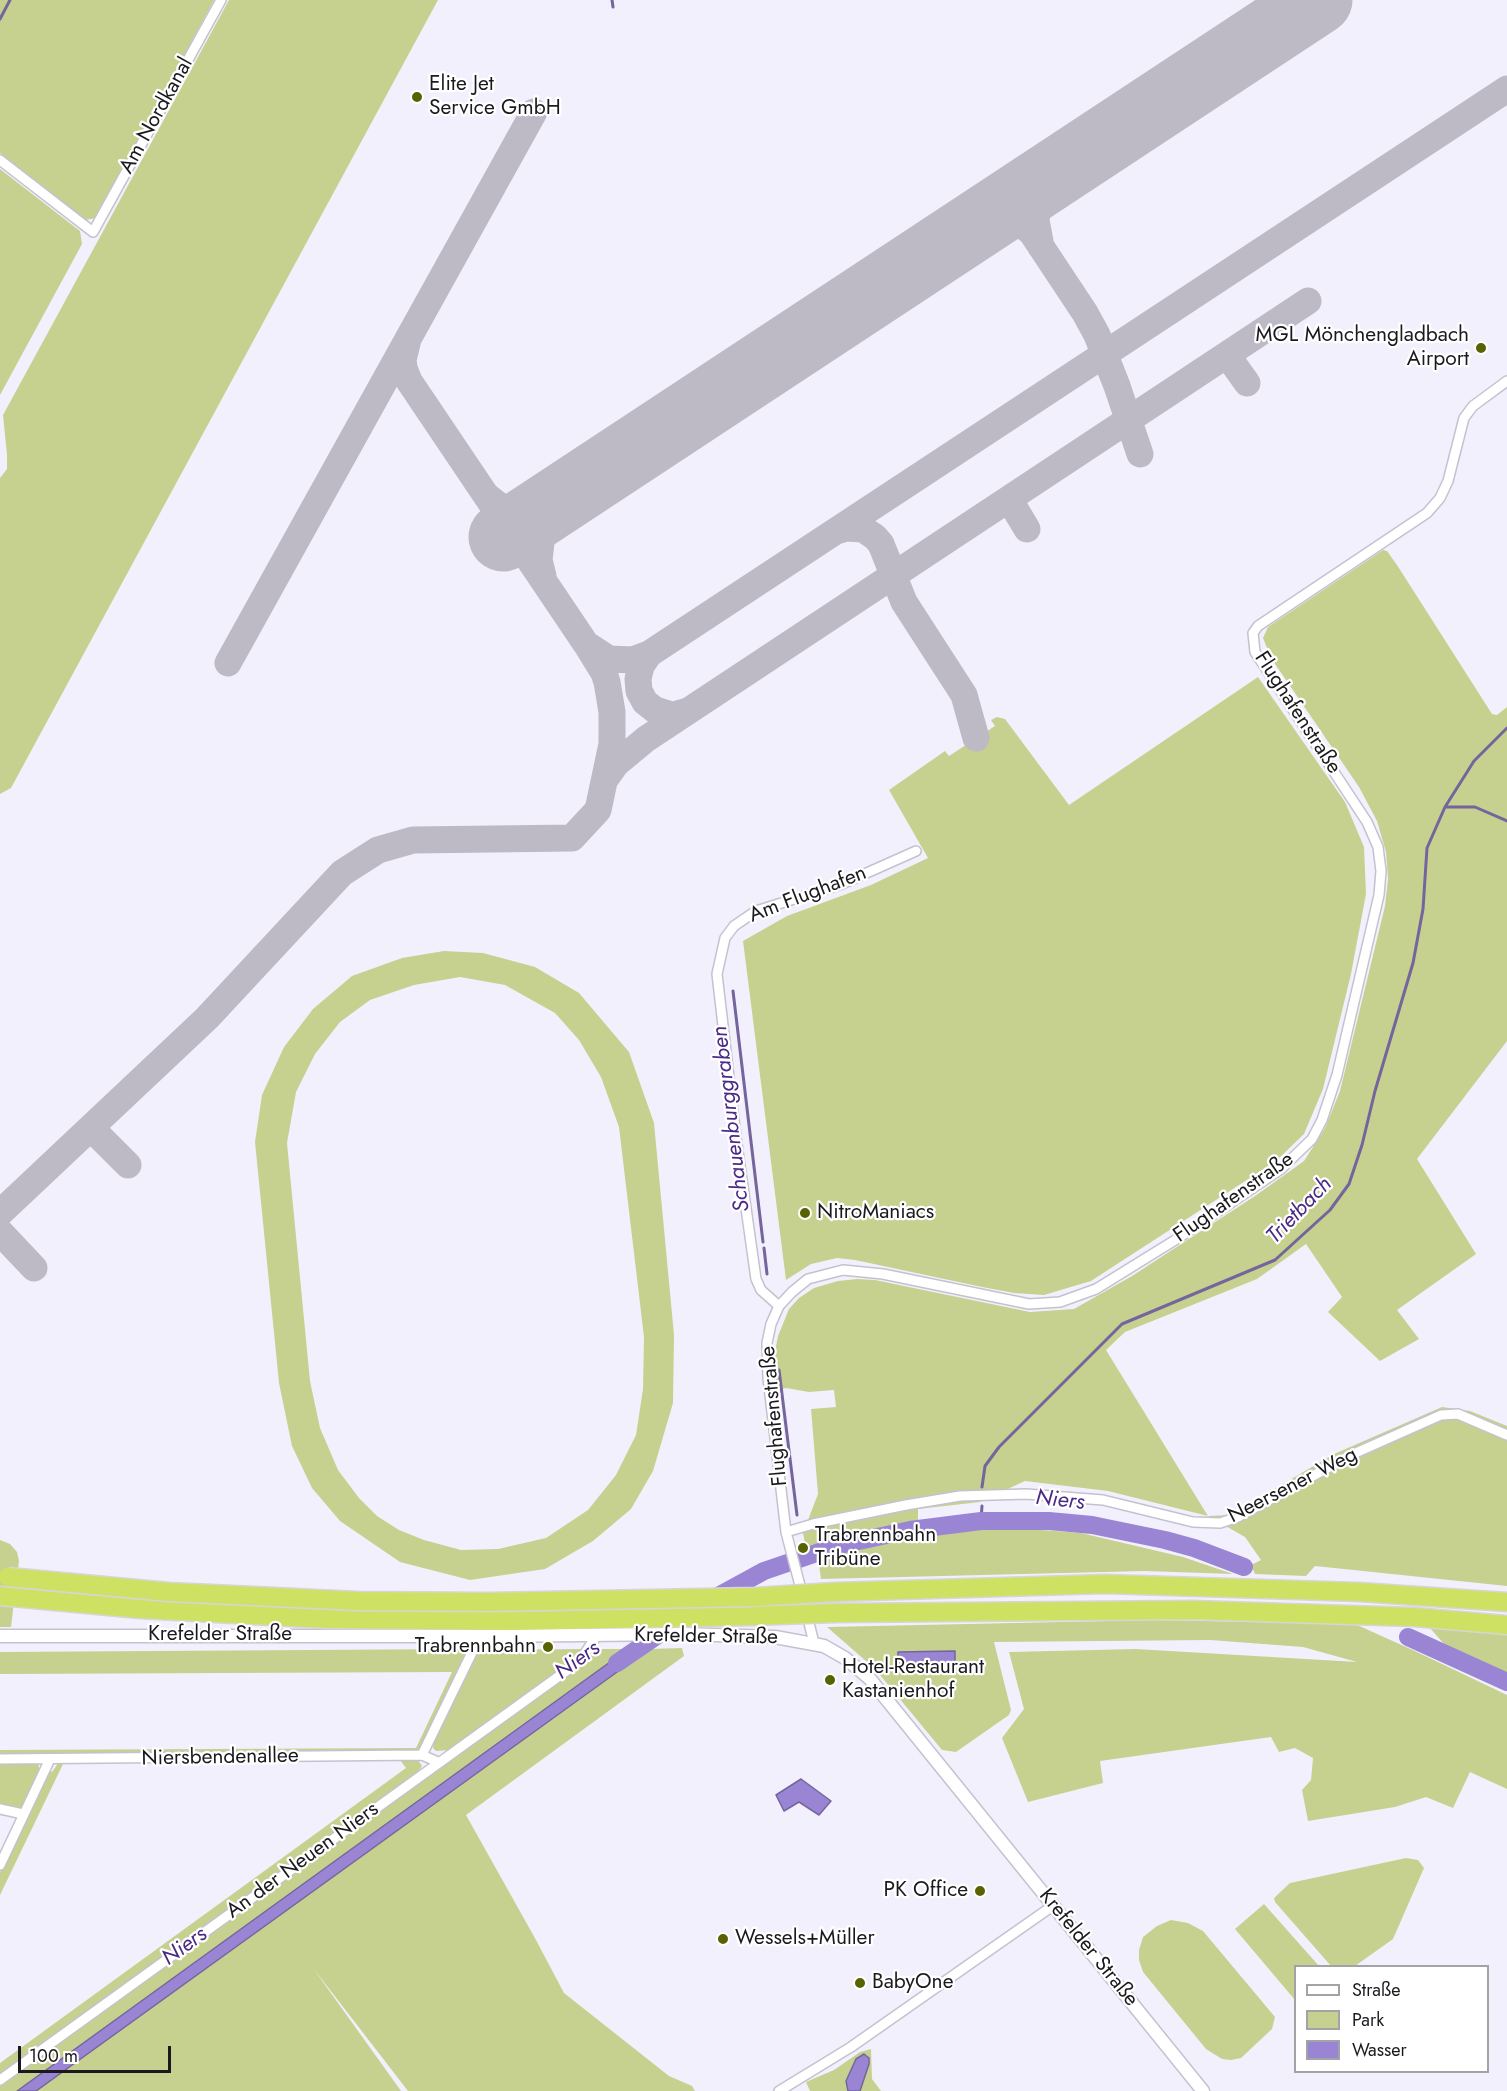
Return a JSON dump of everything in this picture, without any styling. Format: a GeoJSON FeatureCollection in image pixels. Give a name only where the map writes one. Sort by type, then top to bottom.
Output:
{"type":"FeatureCollection","features":[{"type":"Feature","properties":{"kind":"highway"},"geometry":{"type":"LineString","coordinates":[[4,1577],[169,1592],[366,1601],[488,1602],[720,1598],[834,1592],[1105,1584],[1359,1592],[1507,1602]]}},
{"type":"Feature","properties":{"kind":"highway"},"geometry":{"type":"LineString","coordinates":[[4,1596],[193,1613],[356,1620],[557,1620],[835,1613],[1215,1611],[1404,1616],[1507,1625]]}},
{"type":"Feature","properties":{"kind":"street","name":"Am Nordkanal"},"geometry":{"type":"LineString","coordinates":[[0,160],[93,232],[221,0]]}},
{"type":"Feature","properties":{"kind":"street","name":"Flughafenstraße"},"geometry":{"type":"LineString","coordinates":[[814,1643],[786,1532],[768,1378],[767,1343],[771,1324],[779,1306],[792,1292],[808,1279],[843,1270],[883,1274],[1029,1304],[1060,1302],[1096,1289],[1179,1237],[1281,1169],[1312,1139],[1322,1120],[1337,1075],[1379,895],[1381,871],[1378,847],[1367,822],[1255,652],[1253,633],[1265,620],[1427,513],[1440,498],[1448,481],[1464,418],[1473,406],[1507,381]]}},
{"type":"Feature","properties":{"kind":"street","name":"Am Flughafen"},"geometry":{"type":"LineString","coordinates":[[779,1306],[761,1290],[754,1268],[717,974],[725,938],[734,926],[756,911],[842,884],[916,851]]}},
{"type":"Feature","properties":{"kind":"street","name":"Neersener Weg"},"geometry":{"type":"LineString","coordinates":[[786,1532],[813,1524],[960,1496],[1026,1494],[1103,1500],[1192,1522],[1220,1523],[1238,1517],[1351,1455],[1442,1415],[1458,1414],[1507,1435]]}},
{"type":"Feature","properties":{"kind":"street","name":"Krefelder Straße"},"geometry":{"type":"LineString","coordinates":[[0,1636],[686,1634],[775,1637],[814,1643],[838,1653],[870,1678],[1203,2091]]}},
{"type":"Feature","properties":{"kind":"street","name":"An der Neuen Niers"},"geometry":{"type":"LineString","coordinates":[[0,2080],[580,1661],[597,1635]]}},
{"type":"Feature","properties":{"kind":"street"},"geometry":{"type":"LineString","coordinates":[[422,1755],[480,1636]]}},
{"type":"Feature","properties":{"kind":"street","name":"Niersbendenallee"},"geometry":{"type":"LineString","coordinates":[[0,1759],[422,1755],[438,1762]]}},
{"type":"Feature","properties":{"kind":"street"},"geometry":{"type":"LineString","coordinates":[[0,1865],[50,1760]]}},
{"type":"Feature","properties":{"kind":"street"},"geometry":{"type":"LineString","coordinates":[[0,1809],[23,1814]]}},
{"type":"Feature","properties":{"kind":"street"},"geometry":{"type":"LineString","coordinates":[[779,2091],[795,2087],[1054,1905]]}},
{"type":"Feature","properties":{"kind":"green space"},"geometry":{"type":"Polygon","coordinates":[[[0,0],[214,0],[96,218],[86,220],[0,153],[0,0]]]}},
{"type":"Feature","properties":{"kind":"green space"},"geometry":{"type":"Polygon","coordinates":[[[229,0],[438,0],[11,788],[0,794],[0,478],[7,469],[3,415],[229,0]]]}},
{"type":"Feature","properties":{"kind":"green space"},"geometry":{"type":"Polygon","coordinates":[[[0,169],[80,231],[82,244],[0,395],[0,169]]]}},
{"type":"Feature","properties":{"kind":"green space"},"geometry":{"type":"Polygon","coordinates":[[[1383,550],[1387,551],[1397,565],[1492,714],[1497,715],[1507,707],[1507,1041],[1417,1159],[1476,1254],[1397,1310],[1419,1339],[1380,1361],[1328,1312],[1342,1297],[1306,1244],[1257,1279],[1125,1332],[1106,1350],[1208,1516],[1108,1491],[1025,1481],[999,1493],[986,1492],[980,1502],[918,1509],[918,1523],[807,1554],[803,1533],[818,1494],[811,1409],[836,1407],[834,1390],[809,1392],[786,1388],[775,1391],[774,1356],[778,1336],[789,1309],[799,1298],[814,1288],[838,1281],[875,1280],[1030,1312],[1074,1309],[1132,1276],[1255,1196],[1304,1161],[1325,1128],[1340,1091],[1385,906],[1388,879],[1386,852],[1377,821],[1359,787],[1271,658],[1263,638],[1268,627],[1383,550]]]}},
{"type":"Feature","properties":{"kind":"green space"},"geometry":{"type":"Polygon","coordinates":[[[1258,677],[1345,802],[1364,847],[1366,894],[1351,974],[1323,1089],[1304,1134],[1276,1161],[1091,1281],[1044,1295],[1014,1293],[837,1258],[811,1264],[786,1280],[743,941],[787,916],[871,885],[928,858],[889,790],[945,751],[949,756],[995,726],[991,720],[997,717],[1005,719],[1069,805],[1258,677]]]}},
{"type":"Feature","properties":{"kind":"green space"},"geometry":{"type":"Polygon","coordinates":[[[444,951],[483,953],[535,967],[579,993],[629,1052],[654,1123],[674,1335],[673,1403],[653,1471],[631,1509],[593,1541],[545,1569],[470,1580],[400,1562],[340,1521],[312,1488],[292,1446],[279,1383],[255,1142],[262,1095],[284,1047],[313,1009],[352,976],[402,958],[444,951]],[[460,977],[414,985],[370,1000],[340,1022],[315,1054],[296,1092],[287,1143],[310,1381],[320,1428],[338,1470],[359,1498],[377,1516],[399,1530],[424,1540],[461,1550],[498,1549],[546,1538],[588,1510],[616,1475],[636,1435],[643,1389],[644,1337],[619,1127],[601,1077],[579,1040],[555,1013],[505,985],[460,977]]]}},
{"type":"Feature","properties":{"kind":"green space"},"geometry":{"type":"Polygon","coordinates":[[[1442,1407],[1470,1411],[1507,1426],[1507,1586],[1315,1566],[1306,1576],[1255,1574],[1251,1565],[1261,1560],[1245,1537],[1208,1516],[1230,1515],[1334,1454],[1442,1407]]]}},
{"type":"Feature","properties":{"kind":"green space"},"geometry":{"type":"Polygon","coordinates":[[[1029,1529],[1081,1533],[1183,1557],[1233,1574],[1145,1571],[821,1579],[818,1557],[848,1547],[911,1536],[977,1530],[1029,1529]]]}},
{"type":"Feature","properties":{"kind":"green space"},"geometry":{"type":"Polygon","coordinates":[[[0,1540],[10,1544],[17,1552],[19,1561],[11,1627],[0,1627],[0,1540]]]}},
{"type":"Feature","properties":{"kind":"green space"},"geometry":{"type":"Polygon","coordinates":[[[1155,1620],[1355,1624],[1507,1695],[1507,1789],[1470,1772],[1453,1808],[1426,1797],[1395,1807],[1308,1821],[1302,1790],[1311,1780],[1313,1758],[1295,1748],[1279,1752],[1271,1737],[1100,1761],[1103,1783],[1028,1802],[1002,1738],[1024,1709],[1009,1652],[1136,1649],[1357,1662],[1303,1647],[1210,1640],[994,1642],[1011,1710],[1009,1715],[956,1752],[942,1750],[875,1669],[827,1627],[1155,1620]],[[898,1652],[899,1670],[955,1670],[898,1652]]]}},
{"type":"Feature","properties":{"kind":"green space"},"geometry":{"type":"Polygon","coordinates":[[[1429,1627],[1507,1634],[1507,1677],[1445,1645],[1429,1627]]]}},
{"type":"Feature","properties":{"kind":"green space"},"geometry":{"type":"Polygon","coordinates":[[[682,1648],[684,1656],[466,1815],[564,1993],[669,2076],[692,2086],[695,2091],[408,2091],[313,1968],[401,2091],[36,2091],[649,1649],[682,1648]]]}},
{"type":"Feature","properties":{"kind":"green space"},"geometry":{"type":"Polygon","coordinates":[[[466,1649],[466,1655],[422,1748],[415,1751],[0,1754],[0,1750],[416,1748],[452,1672],[0,1674],[0,1652],[466,1649]]]}},
{"type":"Feature","properties":{"kind":"green space"},"geometry":{"type":"Polygon","coordinates":[[[581,1649],[580,1654],[566,1667],[451,1750],[436,1751],[433,1748],[434,1741],[477,1650],[581,1649]]]}},
{"type":"Feature","properties":{"kind":"green space"},"geometry":{"type":"Polygon","coordinates":[[[595,1649],[628,1649],[17,2091],[0,2091],[0,2084],[582,1664],[595,1649]]]}},
{"type":"Feature","properties":{"kind":"green space"},"geometry":{"type":"Polygon","coordinates":[[[411,1759],[418,1760],[422,1766],[416,1775],[0,2076],[0,2063],[406,1768],[400,1760],[64,1762],[0,1895],[0,1872],[49,1770],[52,1772],[59,1762],[411,1759]]]}},
{"type":"Feature","properties":{"kind":"green space"},"geometry":{"type":"Polygon","coordinates":[[[0,1762],[38,1763],[40,1772],[25,1805],[20,1808],[0,1805],[0,1762]]]}},
{"type":"Feature","properties":{"kind":"green space"},"geometry":{"type":"Polygon","coordinates":[[[1406,1858],[1418,1860],[1424,1868],[1393,1939],[1356,1965],[1330,1965],[1275,1902],[1274,1898],[1290,1883],[1406,1858]]]}},
{"type":"Feature","properties":{"kind":"green space"},"geometry":{"type":"Polygon","coordinates":[[[1264,1904],[1318,1965],[1294,1965],[1294,1999],[1235,1929],[1264,1904]]]}},
{"type":"Feature","properties":{"kind":"green space"},"geometry":{"type":"Polygon","coordinates":[[[1171,1920],[1188,1923],[1203,1931],[1275,2017],[1272,2029],[1241,2058],[1222,2059],[1206,2049],[1143,1972],[1139,1950],[1143,1937],[1157,1926],[1171,1920]]]}},
{"type":"Feature","properties":{"kind":"green space"},"geometry":{"type":"Polygon","coordinates":[[[871,2049],[872,2079],[881,2091],[810,2091],[806,2082],[834,2070],[860,2052],[871,2049]]]}},
{"type":"Feature","properties":{"kind":"water"},"geometry":{"type":"Polygon","coordinates":[[[628,1649],[649,1649],[36,2091],[17,2091],[628,1649]]]}},
{"type":"Feature","properties":{"kind":"water"},"geometry":{"type":"Polygon","coordinates":[[[955,1651],[955,1670],[898,1670],[898,1652],[955,1651]]]}},
{"type":"Feature","properties":{"kind":"water"},"geometry":{"type":"Polygon","coordinates":[[[801,1779],[831,1801],[819,1815],[799,1802],[784,1811],[776,1795],[801,1779]]]}},
{"type":"Feature","properties":{"kind":"water"},"geometry":{"type":"Polygon","coordinates":[[[864,2054],[869,2058],[869,2064],[860,2091],[848,2091],[846,2081],[856,2059],[864,2054]]]}},
{"type":"Feature","properties":{"kind":"waterway"},"geometry":{"type":"LineString","coordinates":[[0,19],[10,0]]}},
{"type":"Feature","properties":{"kind":"waterway","name":"Schauenburggraben"},"geometry":{"type":"LineString","coordinates":[[612,0],[613,7]]}},
{"type":"Feature","properties":{"kind":"waterway","name":"Trietbach"},"geometry":{"type":"LineString","coordinates":[[982,1487],[985,1466],[999,1447],[1122,1324],[1275,1260],[1330,1210],[1349,1184],[1413,963],[1423,909],[1427,848],[1445,807],[1474,761],[1507,728]]}},
{"type":"Feature","properties":{"kind":"waterway"},"geometry":{"type":"LineString","coordinates":[[1446,807],[1475,807],[1507,821]]}},
{"type":"Feature","properties":{"kind":"waterway","name":"Schauenburggraben"},"geometry":{"type":"LineString","coordinates":[[733,991],[763,1242]]}},
{"type":"Feature","properties":{"kind":"waterway","name":"Schauenburggraben"},"geometry":{"type":"LineString","coordinates":[[764,1248],[767,1274]]}},
{"type":"Feature","properties":{"kind":"waterway","name":"Schauenburggraben"},"geometry":{"type":"LineString","coordinates":[[779,1370],[797,1515]]}},
{"type":"Feature","properties":{"kind":"waterway","name":"Trietbach"},"geometry":{"type":"LineString","coordinates":[[981,1521],[982,1506]]}},
{"type":"Feature","properties":{"kind":"waterway","name":"Niers"},"geometry":{"type":"LineString","coordinates":[[711,1600],[764,1571],[840,1545],[910,1530],[981,1521],[1049,1521],[1092,1525],[1194,1548],[1244,1567]]}},
{"type":"Feature","properties":{"kind":"waterway","name":"Niers"},"geometry":{"type":"LineString","coordinates":[[617,1663],[668,1628]]}},
{"type":"Feature","properties":{"kind":"waterway","name":"Niers"},"geometry":{"type":"LineString","coordinates":[[1408,1637],[1507,1682]]}},
{"type":"Feature","properties":{"kind":"taxiway"},"geometry":{"type":"LineString","coordinates":[[408,339],[403,360],[409,381],[586,644],[609,659],[633,660],[649,654],[1507,89]]}},
{"type":"Feature","properties":{"kind":"taxiway"},"geometry":{"type":"LineString","coordinates":[[228,663],[534,112]]}},
{"type":"Feature","properties":{"kind":"taxiway"},"geometry":{"type":"LineString","coordinates":[[1041,247],[1036,220],[1039,203],[1046,187],[1068,165]]}},
{"type":"Feature","properties":{"kind":"taxiway"},"geometry":{"type":"LineString","coordinates":[[980,223],[1005,218],[1020,223],[1032,233],[1097,335],[1140,454]]}},
{"type":"Feature","properties":{"kind":"taxiway"},"geometry":{"type":"LineString","coordinates":[[606,778],[616,764],[646,739],[1308,301]]}},
{"type":"Feature","properties":{"kind":"taxiway"},"geometry":{"type":"LineString","coordinates":[[1227,355],[1247,383]]}},
{"type":"Feature","properties":{"kind":"taxiway"},"geometry":{"type":"LineString","coordinates":[[487,496],[501,507],[515,510],[561,499]]}},
{"type":"Feature","properties":{"kind":"taxiway"},"geometry":{"type":"LineString","coordinates":[[543,576],[539,560],[542,534],[549,517],[561,499]]}},
{"type":"Feature","properties":{"kind":"taxiway"},"geometry":{"type":"LineString","coordinates":[[1009,499],[1027,529]]}},
{"type":"Feature","properties":{"kind":"taxiway"},"geometry":{"type":"LineString","coordinates":[[836,531],[846,528],[863,529],[881,544],[904,602],[964,695],[976,738]]}},
{"type":"Feature","properties":{"kind":"taxiway"},"geometry":{"type":"LineString","coordinates":[[0,1213],[207,1018],[342,873],[378,850],[413,840],[572,838],[598,810],[612,744],[612,712],[607,682],[588,647]]}},
{"type":"Feature","properties":{"kind":"taxiway"},"geometry":{"type":"LineString","coordinates":[[649,654],[641,666],[638,679],[639,691],[645,702],[655,710],[668,714],[674,715],[688,711]]}},
{"type":"Feature","properties":{"kind":"taxiway"},"geometry":{"type":"LineString","coordinates":[[91,1128],[128,1165]]}},
{"type":"Feature","properties":{"kind":"taxiway"},"geometry":{"type":"LineString","coordinates":[[0,1232],[34,1268]]}},
{"type":"Feature","properties":{"kind":"runway"},"geometry":{"type":"LineString","coordinates":[[503,537],[1318,0]]}},
{"type":"Feature","properties":{"kind":"place","name":"Elite Jet Service GmbH"},"geometry":{"type":"Point","coordinates":[417,97]}},
{"type":"Feature","properties":{"kind":"place","name":"MGL Mönchengladbach Airport"},"geometry":{"type":"Point","coordinates":[1481,348]}},
{"type":"Feature","properties":{"kind":"place","name":"NitroManiacs"},"geometry":{"type":"Point","coordinates":[805,1213]}},
{"type":"Feature","properties":{"kind":"place","name":"Trabrennbahn Tribüne"},"geometry":{"type":"Point","coordinates":[803,1548]}},
{"type":"Feature","properties":{"kind":"place","name":"Trabrennbahn"},"geometry":{"type":"Point","coordinates":[548,1647]}},
{"type":"Feature","properties":{"kind":"place","name":"Hotel-Restaurant Kastanienhof"},"geometry":{"type":"Point","coordinates":[830,1680]}},
{"type":"Feature","properties":{"kind":"place","name":"PK Office"},"geometry":{"type":"Point","coordinates":[980,1891]}},
{"type":"Feature","properties":{"kind":"place","name":"Wessels+Müller"},"geometry":{"type":"Point","coordinates":[723,1939]}},
{"type":"Feature","properties":{"kind":"place","name":"BabyOne"},"geometry":{"type":"Point","coordinates":[860,1983]}}]}
